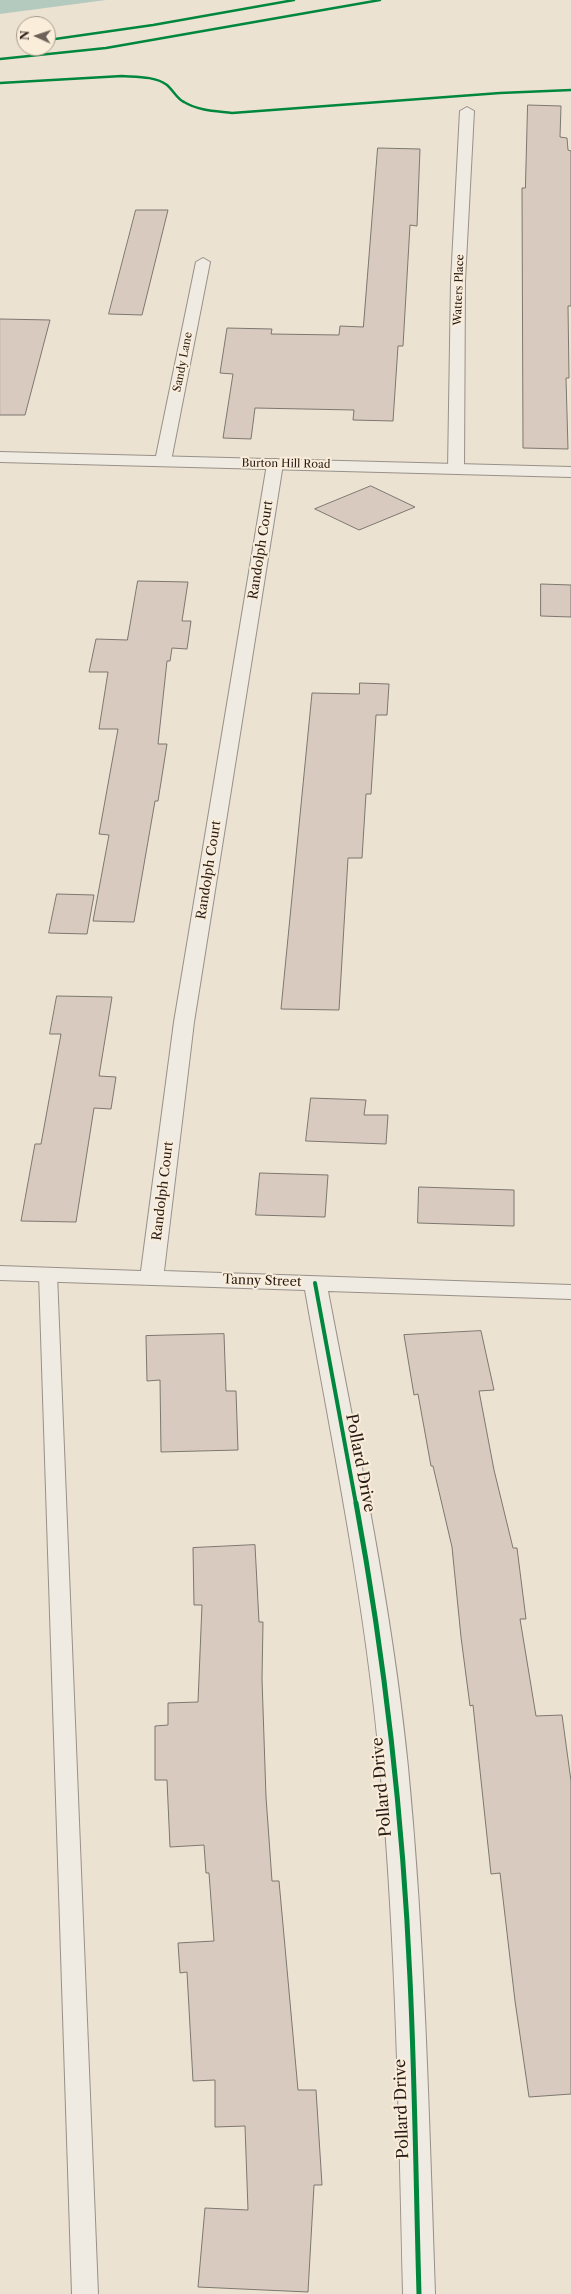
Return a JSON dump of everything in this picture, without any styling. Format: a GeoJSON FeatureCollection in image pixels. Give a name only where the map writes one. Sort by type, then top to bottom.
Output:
{"type":"FeatureCollection","features":[{"type":"Feature","properties":{"kind":"street","name":"Watters Place"},"geometry":{"type":"LineString","coordinates":[[456,469],[458,281],[467,111]]}},
{"type":"Feature","properties":{"kind":"street","name":"Sandy Lane"},"geometry":{"type":"LineString","coordinates":[[163,461],[203,262]]}},
{"type":"Feature","properties":{"kind":"street","name":"Burton Hill Road"},"geometry":{"type":"LineString","coordinates":[[0,457],[571,472]]}},
{"type":"Feature","properties":{"kind":"street","name":"Randolph Court"},"geometry":{"type":"LineString","coordinates":[[152,1277],[184,1022],[275,464]]}},
{"type":"Feature","properties":{"kind":"street","name":"Tanny Street"},"geometry":{"type":"LineString","coordinates":[[0,1273],[571,1292]]}},
{"type":"Feature","properties":{"kind":"street","name":"Pollard Drive"},"geometry":{"type":"LineString","coordinates":[[315,1283],[371,1584],[394,1765],[410,1978],[419,2294]]}},
{"type":"Feature","properties":{"kind":"lane"},"geometry":{"type":"LineString","coordinates":[[48,1274],[84,2294]]}},
{"type":"Feature","properties":{"kind":"shaded area"},"geometry":{"type":"Polygon","coordinates":[[[0,0],[106,0],[0,14],[0,0]]]}},
{"type":"Feature","properties":{"kind":"building"},"geometry":{"type":"Polygon","coordinates":[[[528,105],[561,106],[560,137],[567,138],[568,150],[571,151],[571,306],[568,306],[569,378],[566,378],[568,449],[523,448],[522,188],[525,188],[528,105]]]}},
{"type":"Feature","properties":{"kind":"building"},"geometry":{"type":"Polygon","coordinates":[[[378,148],[420,149],[417,226],[410,225],[403,346],[398,346],[393,421],[353,420],[354,410],[255,408],[251,439],[223,438],[233,374],[220,373],[227,328],[272,329],[271,334],[339,335],[340,326],[363,327],[378,148]]]}},
{"type":"Feature","properties":{"kind":"building"},"geometry":{"type":"Polygon","coordinates":[[[136,210],[168,210],[142,315],[109,314],[136,210]]]}},
{"type":"Feature","properties":{"kind":"building"},"geometry":{"type":"Polygon","coordinates":[[[0,319],[50,320],[25,415],[0,415],[0,319]]]}},
{"type":"Feature","properties":{"kind":"building"},"geometry":{"type":"Polygon","coordinates":[[[371,486],[415,507],[359,530],[315,509],[371,486]]]}},
{"type":"Feature","properties":{"kind":"building"},"geometry":{"type":"Polygon","coordinates":[[[138,581],[188,582],[182,621],[191,621],[187,649],[172,648],[170,661],[167,661],[158,744],[167,744],[158,801],[155,801],[134,922],[93,921],[109,835],[99,834],[118,729],[99,729],[108,672],[89,672],[96,639],[127,640],[138,581]]]}},
{"type":"Feature","properties":{"kind":"building"},"geometry":{"type":"Polygon","coordinates":[[[541,584],[571,585],[571,617],[541,616],[541,584]]]}},
{"type":"Feature","properties":{"kind":"building"},"geometry":{"type":"Polygon","coordinates":[[[360,683],[389,684],[387,715],[376,715],[371,794],[366,794],[362,858],[348,858],[339,1010],[281,1009],[312,693],[359,694],[360,683]]]}},
{"type":"Feature","properties":{"kind":"building"},"geometry":{"type":"Polygon","coordinates":[[[57,894],[94,895],[87,934],[49,933],[57,894]]]}},
{"type":"Feature","properties":{"kind":"building"},"geometry":{"type":"Polygon","coordinates":[[[57,996],[112,997],[99,1076],[116,1077],[111,1109],[94,1108],[76,1222],[21,1221],[35,1144],[41,1144],[61,1034],[50,1034],[57,996]]]}},
{"type":"Feature","properties":{"kind":"building"},"geometry":{"type":"Polygon","coordinates":[[[311,1098],[366,1100],[364,1115],[388,1115],[386,1144],[306,1141],[311,1098]]]}},
{"type":"Feature","properties":{"kind":"building"},"geometry":{"type":"Polygon","coordinates":[[[260,1173],[328,1175],[325,1217],[256,1215],[260,1173]]]}},
{"type":"Feature","properties":{"kind":"building"},"geometry":{"type":"Polygon","coordinates":[[[419,1187],[514,1190],[514,1226],[418,1223],[419,1187]]]}},
{"type":"Feature","properties":{"kind":"building"},"geometry":{"type":"Polygon","coordinates":[[[481,1331],[494,1390],[479,1391],[494,1470],[513,1548],[517,1548],[526,1619],[520,1619],[536,1716],[562,1715],[571,1781],[571,2094],[529,2097],[515,2001],[500,1873],[491,1874],[473,1705],[470,1706],[452,1547],[433,1466],[431,1466],[418,1394],[414,1395],[404,1335],[481,1331]]]}},
{"type":"Feature","properties":{"kind":"building"},"geometry":{"type":"Polygon","coordinates":[[[224,1334],[226,1391],[236,1391],[238,1450],[161,1452],[160,1380],[147,1381],[146,1336],[224,1334]]]}},
{"type":"Feature","properties":{"kind":"building"},"geometry":{"type":"Polygon","coordinates":[[[255,1545],[259,1622],[263,1622],[262,1679],[266,1797],[272,1881],[279,1881],[298,2090],[316,2090],[322,2185],[314,2185],[308,2292],[198,2287],[205,2208],[248,2210],[245,2126],[215,2127],[215,2080],[193,2081],[187,1972],[180,1973],[178,1943],[214,1941],[209,1873],[206,1873],[204,1845],[170,1847],[167,1780],[155,1780],[155,1726],[168,1725],[168,1703],[198,1702],[202,1605],[194,1605],[193,1548],[255,1545]]]}},
{"type":"Feature","properties":{"kind":"cycle path"},"geometry":{"type":"LineString","coordinates":[[56,39],[153,25],[294,0]]}},
{"type":"Feature","properties":{"kind":"cycle path"},"geometry":{"type":"LineString","coordinates":[[0,59],[106,48],[380,0]]}},
{"type":"Feature","properties":{"kind":"cycle path"},"geometry":{"type":"LineString","coordinates":[[0,83],[122,76],[142,77],[157,80],[167,85],[183,102],[204,110],[232,113],[500,93],[571,90]]}},
{"type":"Feature","properties":{"kind":"cycle path"},"geometry":{"type":"LineString","coordinates":[[315,1283],[371,1584],[394,1765],[410,1978],[419,2294]]}}]}
